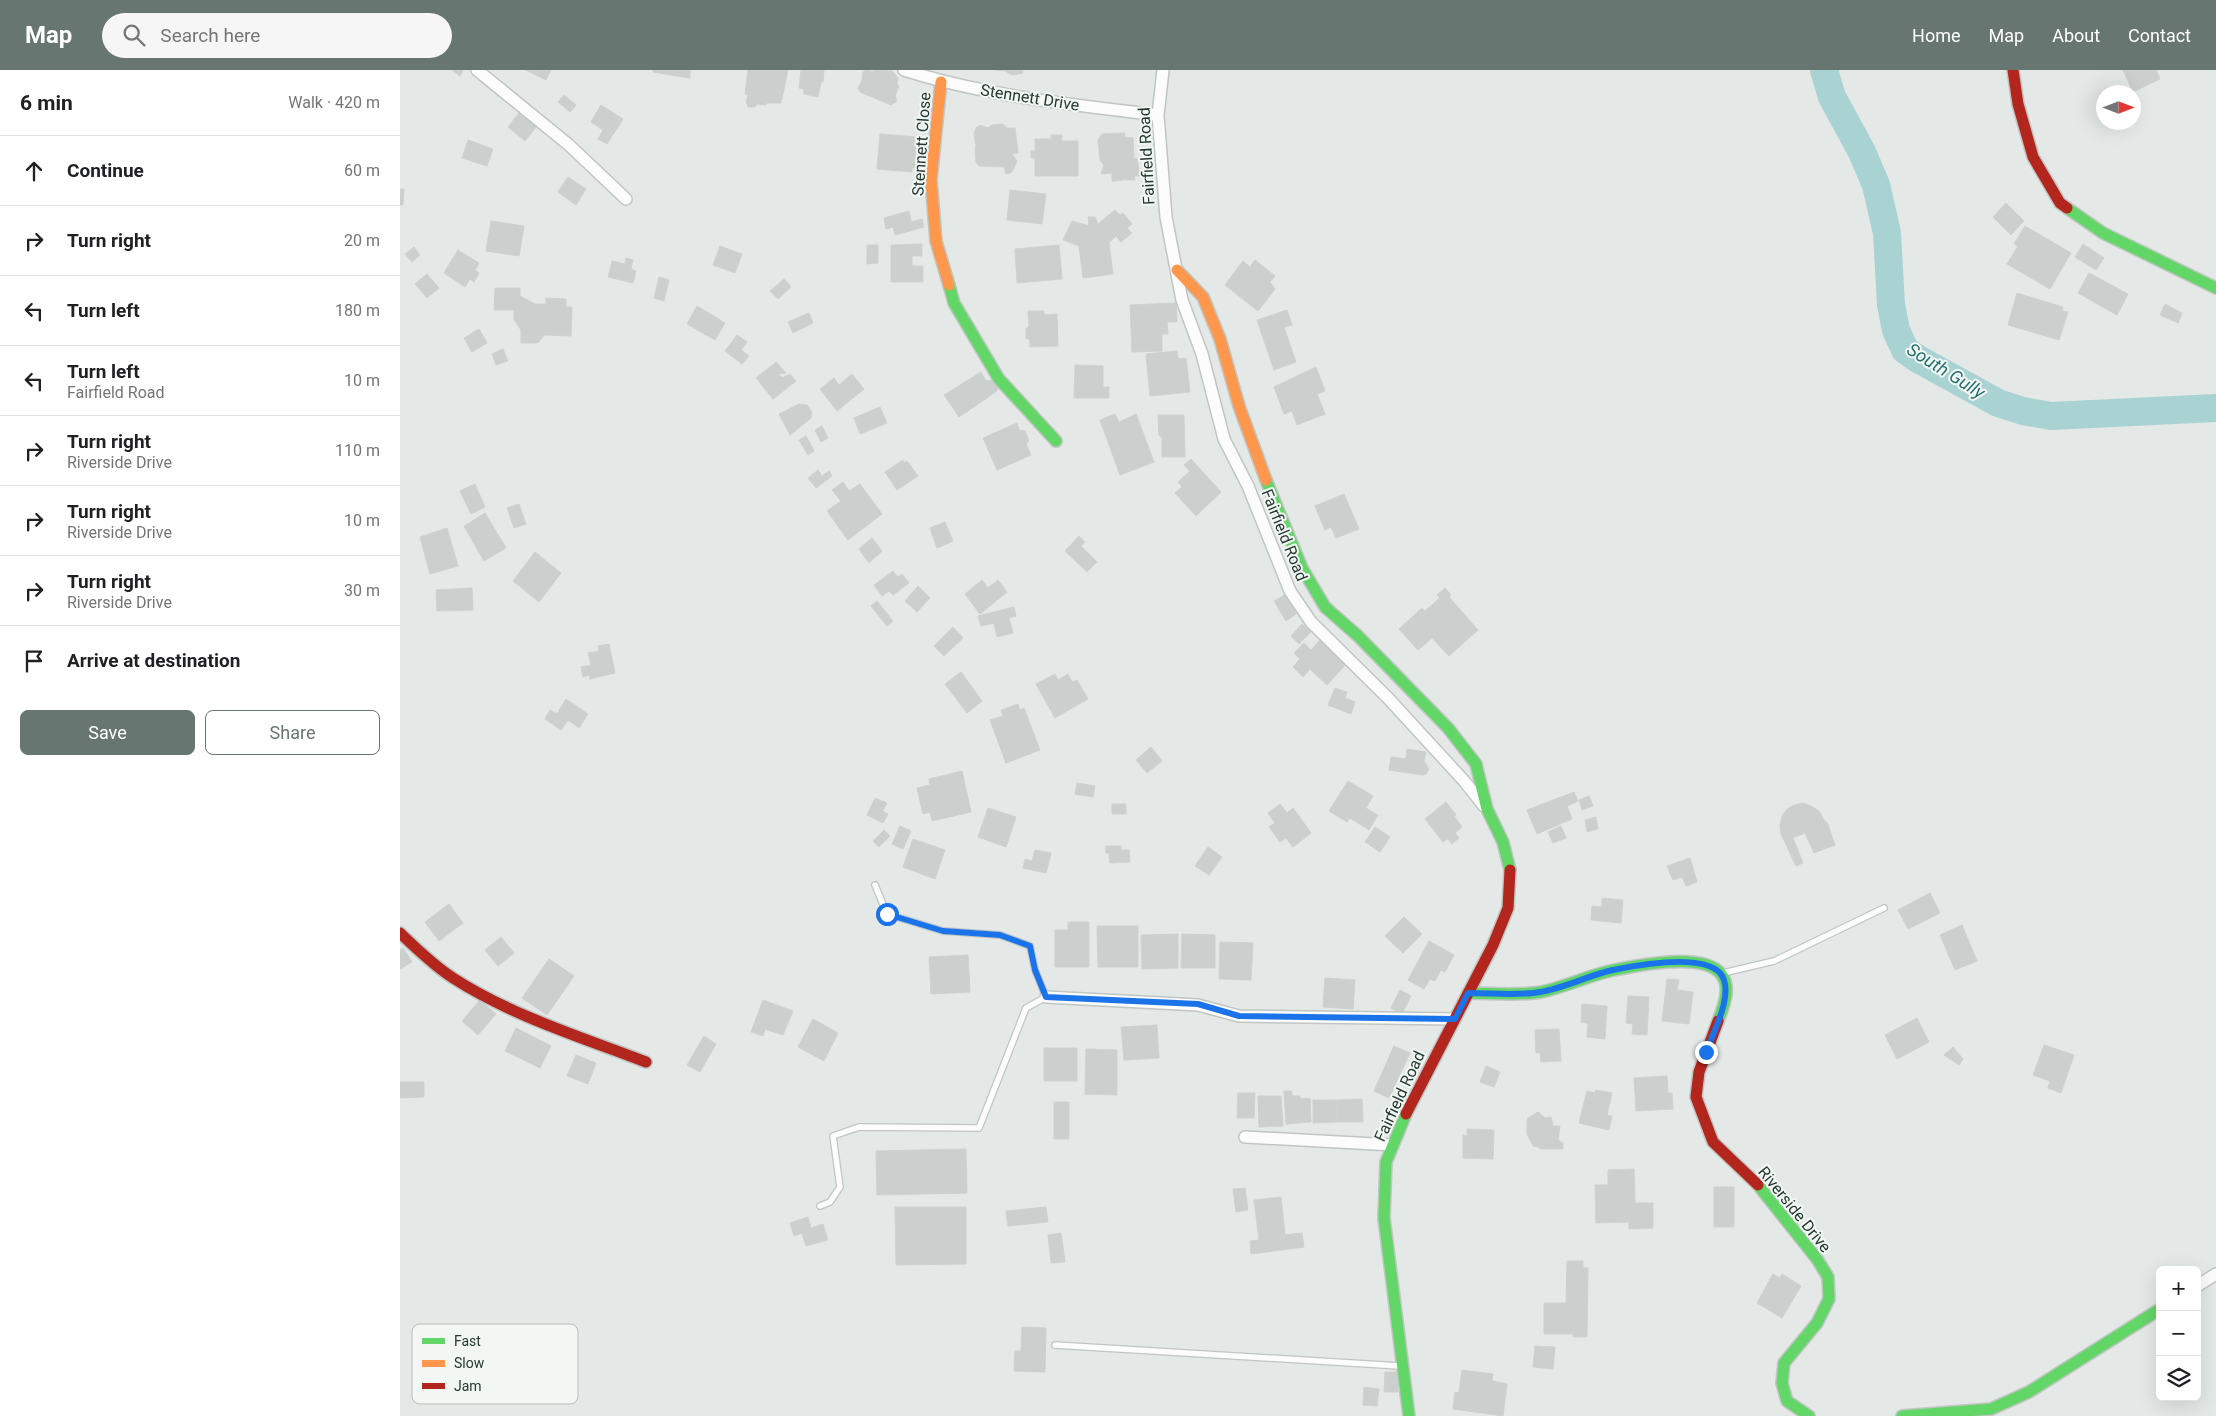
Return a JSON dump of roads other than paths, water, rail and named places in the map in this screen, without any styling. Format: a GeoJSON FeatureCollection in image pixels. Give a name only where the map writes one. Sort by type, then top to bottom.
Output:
{"type":"FeatureCollection","features":[{"type":"Feature","properties":{"kind":"street"},"geometry":{"type":"LineString","coordinates":[[477,70],[569,144],[626,199]]}},
{"type":"Feature","properties":{"kind":"street","name":"Stennett Drive"},"geometry":{"type":"LineString","coordinates":[[904,70],[941,82],[1026,99],[1158,115]]}},
{"type":"Feature","properties":{"kind":"street","name":"Fairfield Road"},"geometry":{"type":"LineString","coordinates":[[1163,70],[1158,115],[1166,217],[1182,300],[1202,354],[1224,439],[1248,486],[1290,591],[1311,622],[1388,698],[1466,782],[1487,809]]}},
{"type":"Feature","properties":{"kind":"street"},"geometry":{"type":"LineString","coordinates":[[2013,70],[2018,104],[2033,157],[2060,204],[2103,233],[2216,288]]}},
{"type":"Feature","properties":{"kind":"street","name":"Stennett Close"},"geometry":{"type":"LineString","coordinates":[[941,82],[931,180],[936,241],[954,303],[998,379],[1056,440]]}},
{"type":"Feature","properties":{"kind":"street","name":"Fairfield Road"},"geometry":{"type":"LineString","coordinates":[[1177,270],[1202,297],[1220,339],[1239,406],[1271,495],[1302,568],[1325,607],[1358,636],[1427,706],[1448,728],[1476,764],[1487,809],[1502,842],[1511,872],[1508,908],[1493,945],[1410,1104],[1386,1162],[1384,1218],[1409,1416]]}},
{"type":"Feature","properties":{"kind":"street"},"geometry":{"type":"LineString","coordinates":[[400,933],[447,976],[497,1003],[646,1062]]}},
{"type":"Feature","properties":{"kind":"street"},"geometry":{"type":"LineString","coordinates":[[1468,993],[1540,992],[1613,970],[1672,961],[1708,965],[1721,974]]}},
{"type":"Feature","properties":{"kind":"street","name":"Riverside Drive"},"geometry":{"type":"LineString","coordinates":[[1721,974],[1726,986],[1724,1006],[1699,1072],[1696,1097],[1713,1142],[1764,1191],[1828,1277],[1829,1299],[1816,1323],[1784,1363],[1782,1383],[1787,1402],[1809,1416]]}},
{"type":"Feature","properties":{"kind":"street"},"geometry":{"type":"LineString","coordinates":[[1046,997],[1198,1004],[1239,1016],[1455,1019]]}},
{"type":"Feature","properties":{"kind":"street"},"geometry":{"type":"LineString","coordinates":[[1245,1137],[1393,1145]]}},
{"type":"Feature","properties":{"kind":"street"},"geometry":{"type":"LineString","coordinates":[[2201,1283],[2216,1274]]}},
{"type":"Feature","properties":{"kind":"street"},"geometry":{"type":"LineString","coordinates":[[1902,1416],[1991,1409],[2029,1392],[2157,1311]]}},
{"type":"Feature","properties":{"kind":"lane"},"geometry":{"type":"LineString","coordinates":[[820,1206],[830,1202],[840,1187],[833,1136],[859,1127],[979,1128],[1026,1008],[1046,997],[1035,970],[1030,946],[1000,935],[943,931],[887,914],[876,885]]}},
{"type":"Feature","properties":{"kind":"lane"},"geometry":{"type":"LineString","coordinates":[[1721,974],[1774,961],[1884,908]]}},
{"type":"Feature","properties":{"kind":"lane"},"geometry":{"type":"LineString","coordinates":[[1055,1345],[1402,1366]]}},
{"type":"Feature","properties":{"kind":"waterway","name":"South Gully"},"geometry":{"type":"LineString","coordinates":[[1824,70],[1832,97],[1862,152],[1876,185],[1887,233],[1891,305],[1896,330],[1905,350],[1998,403],[2023,411],[2051,416],[2216,408]]}}]}
